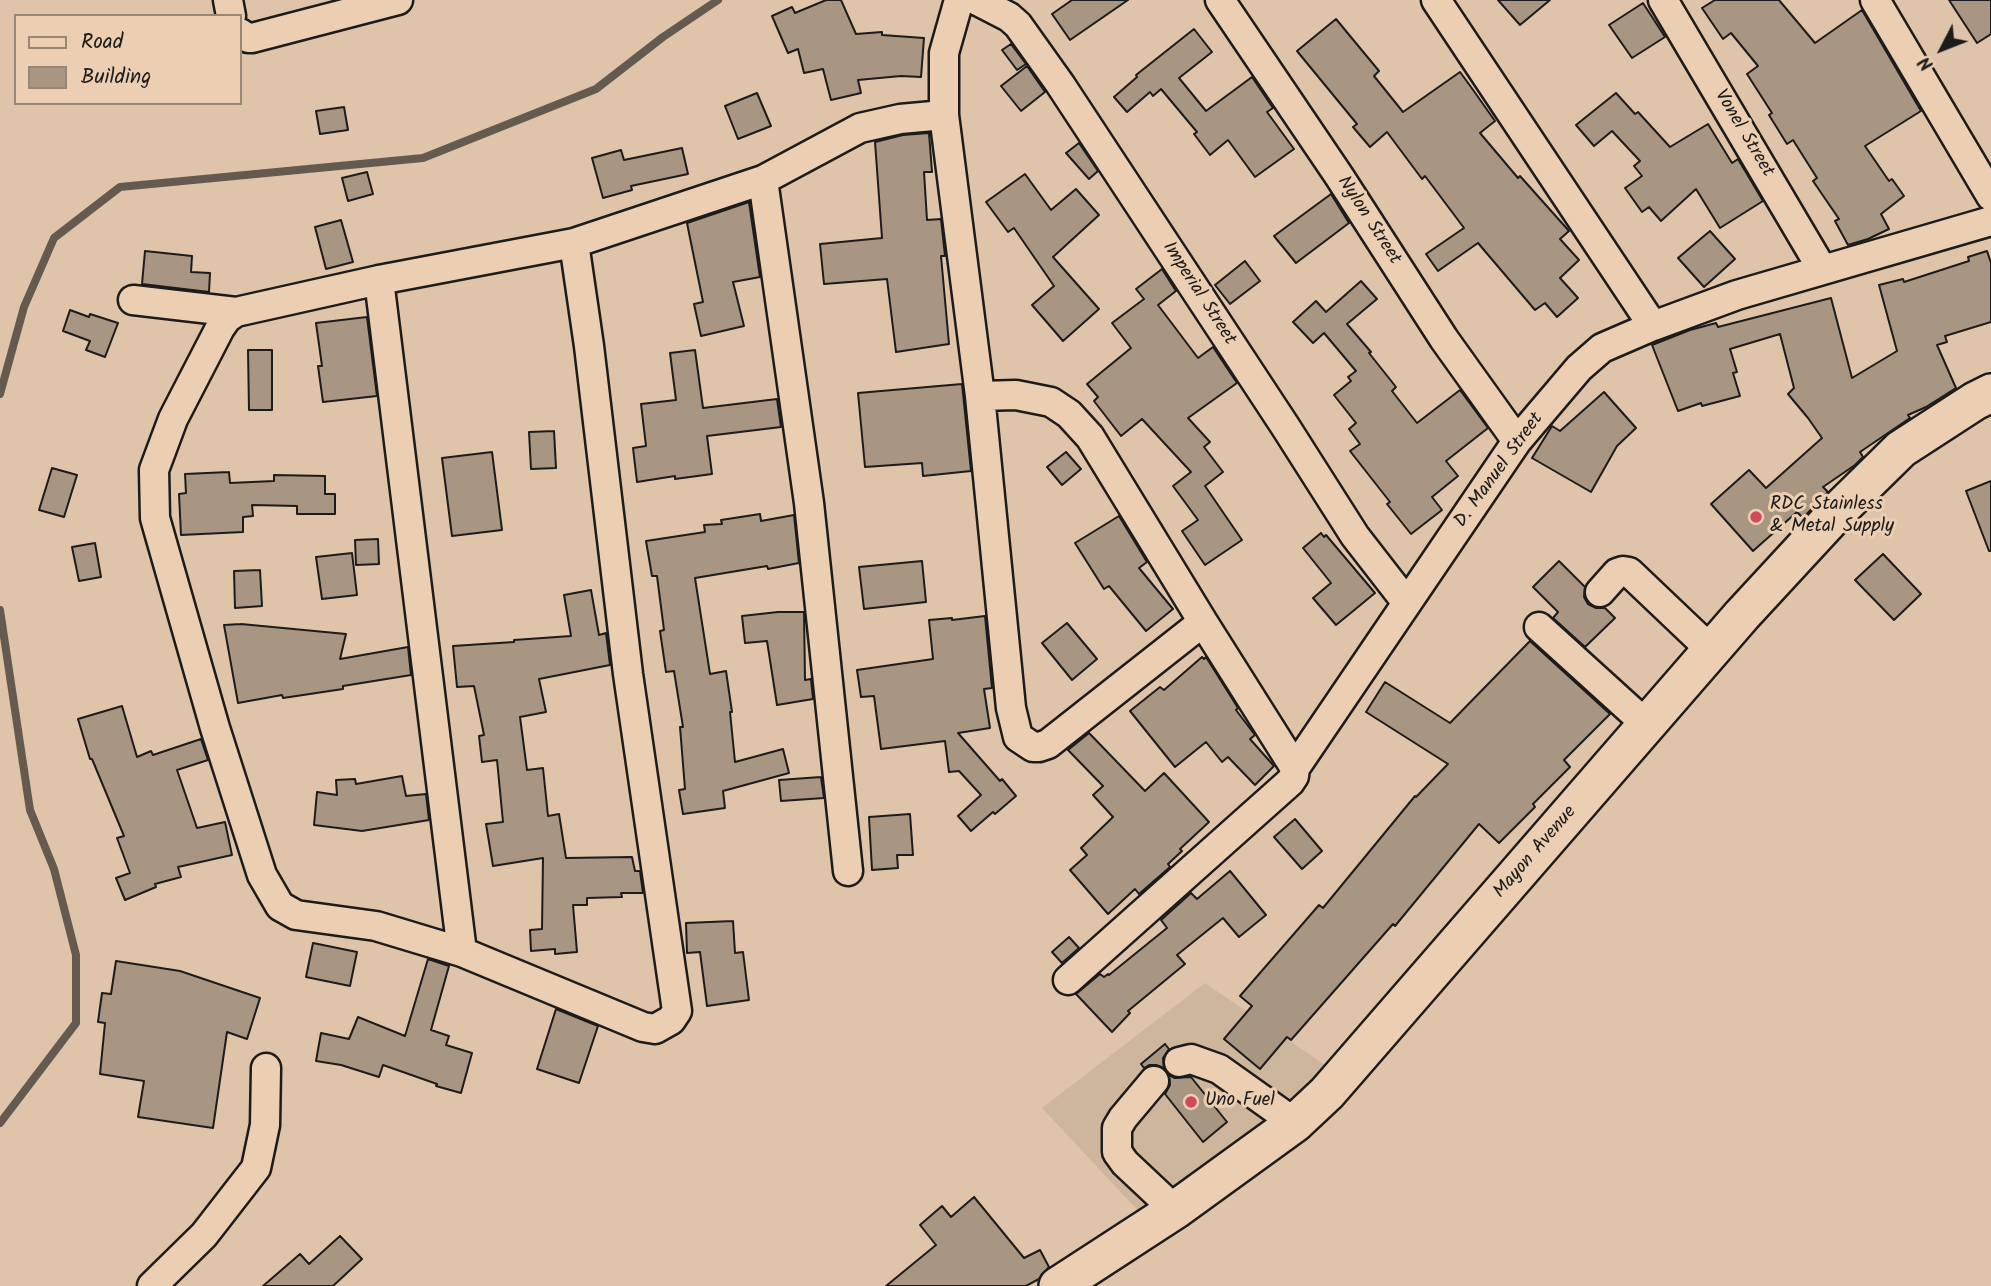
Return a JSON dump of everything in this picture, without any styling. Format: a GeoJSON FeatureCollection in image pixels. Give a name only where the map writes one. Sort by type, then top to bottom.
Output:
{"type":"FeatureCollection","features":[{"type":"Feature","properties":{"kind":"main road","name":"Mayon Avenue"},"geometry":{"type":"LineString","coordinates":[[1058,1286],[1175,1210],[1295,1123],[1327,1093],[1711,650],[1830,519],[1901,449],[1991,393]]}},
{"type":"Feature","properties":{"kind":"street"},"geometry":{"type":"LineString","coordinates":[[242,34],[252,38],[398,0]]}},
{"type":"Feature","properties":{"kind":"street"},"geometry":{"type":"LineString","coordinates":[[959,0],[944,53],[944,114],[980,396],[1011,708],[1016,734],[1020,740],[1033,747],[1048,744],[1203,622]]}},
{"type":"Feature","properties":{"kind":"street","name":"Imperial Street"},"geometry":{"type":"LineString","coordinates":[[976,0],[1009,17],[1018,25],[1060,84],[1343,518],[1407,603]]}},
{"type":"Feature","properties":{"kind":"street","name":"Nylon Street"},"geometry":{"type":"LineString","coordinates":[[1220,0],[1339,176],[1444,339],[1517,441]]}},
{"type":"Feature","properties":{"kind":"street"},"geometry":{"type":"LineString","coordinates":[[1436,0],[1653,326]]}},
{"type":"Feature","properties":{"kind":"street","name":"Vonel Street"},"geometry":{"type":"LineString","coordinates":[[1663,0],[1822,268]]}},
{"type":"Feature","properties":{"kind":"street"},"geometry":{"type":"LineString","coordinates":[[1875,0],[1991,196]]}},
{"type":"Feature","properties":{"kind":"street"},"geometry":{"type":"LineString","coordinates":[[133,300],[236,312],[379,280],[574,243],[762,180],[860,128],[901,118],[944,114]]}},
{"type":"Feature","properties":{"kind":"street"},"geometry":{"type":"LineString","coordinates":[[762,180],[809,503],[848,871]]}},
{"type":"Feature","properties":{"kind":"street","name":"D. Manuel Street"},"geometry":{"type":"LineString","coordinates":[[1068,980],[1290,782],[1295,768],[1517,441],[1579,368],[1602,348],[1737,295],[1822,268],[1991,221]]}},
{"type":"Feature","properties":{"kind":"street"},"geometry":{"type":"LineString","coordinates":[[236,312],[227,318],[220,328],[173,419],[154,470],[155,518],[215,728],[262,875],[280,906],[296,915],[376,926],[462,952],[643,1027],[654,1029],[671,1020],[677,1011],[628,674],[574,243]]}},
{"type":"Feature","properties":{"kind":"street"},"geometry":{"type":"LineString","coordinates":[[379,280],[462,952]]}},
{"type":"Feature","properties":{"kind":"street"},"geometry":{"type":"LineString","coordinates":[[980,396],[1016,395],[1051,402],[1069,414],[1090,437],[1295,768]]}},
{"type":"Feature","properties":{"kind":"street"},"geometry":{"type":"LineString","coordinates":[[1600,592],[1617,573],[1629,572],[1711,650]]}},
{"type":"Feature","properties":{"kind":"street"},"geometry":{"type":"LineString","coordinates":[[1539,626],[1647,725]]}},
{"type":"Feature","properties":{"kind":"street"},"geometry":{"type":"LineString","coordinates":[[1179,1062],[1191,1059],[1219,1069],[1295,1123]]}},
{"type":"Feature","properties":{"kind":"street"},"geometry":{"type":"LineString","coordinates":[[152,1286],[204,1235],[256,1168],[265,1125],[266,1068]]}},
{"type":"Feature","properties":{"kind":"street"},"geometry":{"type":"LineString","coordinates":[[1154,1081],[1123,1118],[1118,1129],[1118,1152],[1125,1163],[1175,1210]]}},
{"type":"Feature","properties":{"kind":"shaded area"},"geometry":{"type":"Polygon","coordinates":[[[1205,983],[1328,1067],[1272,1120],[1143,1216],[1042,1108],[1205,983]]]}},
{"type":"Feature","properties":{"kind":"building"},"geometry":{"type":"Polygon","coordinates":[[[826,0],[841,0],[856,34],[882,32],[882,35],[924,38],[921,77],[858,80],[861,93],[831,100],[823,69],[804,73],[798,49],[788,53],[772,16],[792,7],[795,13],[826,0]]]}},
{"type":"Feature","properties":{"kind":"building"},"geometry":{"type":"Polygon","coordinates":[[[1072,0],[1128,0],[1070,40],[1052,14],[1072,0]]]}},
{"type":"Feature","properties":{"kind":"building"},"geometry":{"type":"Polygon","coordinates":[[[1498,0],[1550,0],[1520,25],[1498,0]]]}},
{"type":"Feature","properties":{"kind":"building"},"geometry":{"type":"Polygon","coordinates":[[[1715,0],[1779,0],[1815,43],[1862,10],[1921,111],[1865,146],[1889,181],[1892,179],[1904,196],[1881,214],[1889,229],[1848,245],[1835,221],[1839,219],[1813,181],[1817,178],[1793,140],[1787,144],[1769,115],[1772,113],[1747,74],[1758,66],[1731,33],[1723,39],[1702,8],[1715,0]]]}},
{"type":"Feature","properties":{"kind":"building"},"geometry":{"type":"Polygon","coordinates":[[[1949,0],[1991,0],[1991,34],[1977,43],[1949,0]]]}},
{"type":"Feature","properties":{"kind":"building"},"geometry":{"type":"Polygon","coordinates":[[[1643,3],[1665,37],[1632,58],[1609,25],[1643,3]]]}},
{"type":"Feature","properties":{"kind":"building"},"geometry":{"type":"Polygon","coordinates":[[[1336,19],[1379,71],[1374,76],[1403,112],[1460,72],[1495,121],[1480,133],[1518,178],[1520,176],[1569,231],[1560,239],[1579,260],[1560,278],[1578,298],[1557,317],[1545,303],[1535,310],[1478,243],[1438,271],[1426,254],[1464,228],[1425,176],[1422,179],[1387,132],[1370,147],[1353,127],[1357,124],[1297,51],[1336,19]]]}},
{"type":"Feature","properties":{"kind":"building"},"geometry":{"type":"Polygon","coordinates":[[[1194,29],[1212,52],[1179,78],[1206,111],[1252,77],[1273,108],[1267,112],[1294,149],[1255,177],[1228,140],[1210,155],[1194,134],[1197,132],[1161,89],[1153,96],[1150,92],[1127,112],[1114,97],[1137,77],[1136,75],[1194,29]]]}},
{"type":"Feature","properties":{"kind":"building"},"geometry":{"type":"Polygon","coordinates":[[[1011,44],[1026,64],[1017,70],[1002,50],[1011,44]]]}},
{"type":"Feature","properties":{"kind":"building"},"geometry":{"type":"Polygon","coordinates":[[[1027,66],[1045,92],[1021,111],[1001,86],[1027,66]]]}},
{"type":"Feature","properties":{"kind":"building"},"geometry":{"type":"Polygon","coordinates":[[[757,93],[771,126],[738,139],[725,106],[757,93]]]}},
{"type":"Feature","properties":{"kind":"building"},"geometry":{"type":"Polygon","coordinates":[[[1616,93],[1635,114],[1638,112],[1670,147],[1708,124],[1732,163],[1738,159],[1763,201],[1720,228],[1696,189],[1661,221],[1649,207],[1642,212],[1625,188],[1642,176],[1634,166],[1640,161],[1612,131],[1594,146],[1576,125],[1616,93]]]}},
{"type":"Feature","properties":{"kind":"building"},"geometry":{"type":"Polygon","coordinates":[[[344,107],[348,130],[320,134],[316,111],[344,107]]]}},
{"type":"Feature","properties":{"kind":"building"},"geometry":{"type":"Polygon","coordinates":[[[929,133],[932,172],[924,172],[927,220],[941,219],[945,256],[941,256],[949,344],[896,352],[887,279],[824,284],[820,244],[882,238],[875,142],[903,135],[929,133]]]}},
{"type":"Feature","properties":{"kind":"building"},"geometry":{"type":"Polygon","coordinates":[[[1079,143],[1098,171],[1089,179],[1066,153],[1079,143]]]}},
{"type":"Feature","properties":{"kind":"building"},"geometry":{"type":"Polygon","coordinates":[[[682,148],[688,174],[631,186],[632,190],[603,198],[592,158],[621,150],[624,160],[682,148]]]}},
{"type":"Feature","properties":{"kind":"building"},"geometry":{"type":"Polygon","coordinates":[[[367,172],[373,194],[348,201],[342,178],[367,172]]]}},
{"type":"Feature","properties":{"kind":"building"},"geometry":{"type":"Polygon","coordinates":[[[1025,174],[1051,210],[1076,189],[1099,215],[1053,257],[1099,309],[1063,341],[1032,305],[1054,286],[1014,228],[1008,232],[986,202],[1025,174]]]}},
{"type":"Feature","properties":{"kind":"building"},"geometry":{"type":"Polygon","coordinates":[[[1331,194],[1349,223],[1296,263],[1274,236],[1331,194]]]}},
{"type":"Feature","properties":{"kind":"building"},"geometry":{"type":"Polygon","coordinates":[[[749,202],[760,277],[733,282],[744,326],[701,336],[694,304],[703,302],[687,223],[749,202]]]}},
{"type":"Feature","properties":{"kind":"building"},"geometry":{"type":"Polygon","coordinates":[[[341,220],[353,262],[326,269],[315,227],[341,220]]]}},
{"type":"Feature","properties":{"kind":"building"},"geometry":{"type":"Polygon","coordinates":[[[1710,231],[1735,259],[1704,287],[1678,258],[1710,231]]]}},
{"type":"Feature","properties":{"kind":"building"},"geometry":{"type":"Polygon","coordinates":[[[145,251],[192,256],[191,272],[210,273],[209,292],[142,284],[145,251]]]}},
{"type":"Feature","properties":{"kind":"building"},"geometry":{"type":"Polygon","coordinates":[[[1987,251],[1991,263],[1991,322],[1945,336],[1947,342],[1937,345],[1956,388],[1908,415],[1910,418],[1860,452],[1863,457],[1823,487],[1828,492],[1803,518],[1797,512],[1753,551],[1711,504],[1749,470],[1766,488],[1822,438],[1788,394],[1794,388],[1780,334],[1730,349],[1740,396],[1702,406],[1701,403],[1678,411],[1652,345],[1716,323],[1718,327],[1831,298],[1852,378],[1897,351],[1879,285],[1903,279],[1904,282],[1969,261],[1968,257],[1987,251]]]}},
{"type":"Feature","properties":{"kind":"building"},"geometry":{"type":"Polygon","coordinates":[[[1245,261],[1260,281],[1230,304],[1215,285],[1245,261]]]}},
{"type":"Feature","properties":{"kind":"building"},"geometry":{"type":"Polygon","coordinates":[[[1162,269],[1176,291],[1158,305],[1198,358],[1213,347],[1237,383],[1188,418],[1210,442],[1204,447],[1223,472],[1205,486],[1242,540],[1205,565],[1182,531],[1198,520],[1173,486],[1191,472],[1142,419],[1121,436],[1094,401],[1098,397],[1087,384],[1131,348],[1112,323],[1144,299],[1136,289],[1162,269]]]}},
{"type":"Feature","properties":{"kind":"building"},"geometry":{"type":"Polygon","coordinates":[[[1361,281],[1377,299],[1347,324],[1396,387],[1392,391],[1417,423],[1460,390],[1488,428],[1446,461],[1458,476],[1432,497],[1442,510],[1411,534],[1350,451],[1360,444],[1349,429],[1356,423],[1334,395],[1351,381],[1348,377],[1356,371],[1324,333],[1313,343],[1293,322],[1316,301],[1326,312],[1361,281]]]}},
{"type":"Feature","properties":{"kind":"building"},"geometry":{"type":"Polygon","coordinates":[[[70,310],[118,323],[105,357],[86,350],[90,341],[63,331],[70,310]]]}},
{"type":"Feature","properties":{"kind":"building"},"geometry":{"type":"Polygon","coordinates":[[[367,317],[377,396],[323,402],[318,366],[322,366],[316,323],[367,317]]]}},
{"type":"Feature","properties":{"kind":"building"},"geometry":{"type":"Polygon","coordinates":[[[248,350],[272,350],[272,410],[249,410],[248,350]]]}},
{"type":"Feature","properties":{"kind":"building"},"geometry":{"type":"Polygon","coordinates":[[[695,350],[703,408],[777,399],[781,427],[707,436],[712,474],[637,482],[633,448],[646,446],[641,404],[676,400],[670,353],[695,350]]]}},
{"type":"Feature","properties":{"kind":"building"},"geometry":{"type":"Polygon","coordinates":[[[962,384],[971,471],[923,476],[922,463],[865,467],[858,393],[962,384]]]}},
{"type":"Feature","properties":{"kind":"building"},"geometry":{"type":"Polygon","coordinates":[[[1604,392],[1636,428],[1617,446],[1591,492],[1532,458],[1552,426],[1560,431],[1604,392]]]}},
{"type":"Feature","properties":{"kind":"building"},"geometry":{"type":"Polygon","coordinates":[[[554,431],[556,468],[531,469],[529,432],[554,431]]]}},
{"type":"Feature","properties":{"kind":"building"},"geometry":{"type":"Polygon","coordinates":[[[492,452],[502,530],[452,536],[442,458],[492,452]]]}},
{"type":"Feature","properties":{"kind":"building"},"geometry":{"type":"Polygon","coordinates":[[[1066,452],[1081,469],[1062,485],[1047,467],[1066,452]]]}},
{"type":"Feature","properties":{"kind":"building"},"geometry":{"type":"Polygon","coordinates":[[[52,468],[77,475],[64,517],[39,510],[52,468]]]}},
{"type":"Feature","properties":{"kind":"building"},"geometry":{"type":"Polygon","coordinates":[[[229,472],[230,483],[274,481],[274,475],[325,476],[325,494],[335,494],[335,514],[297,514],[297,506],[252,505],[253,516],[243,517],[243,532],[181,535],[179,494],[186,493],[185,474],[229,472]]]}},
{"type":"Feature","properties":{"kind":"building"},"geometry":{"type":"Polygon","coordinates":[[[1991,481],[1991,551],[1989,551],[1966,491],[1991,481]]]}},
{"type":"Feature","properties":{"kind":"building"},"geometry":{"type":"Polygon","coordinates":[[[760,514],[761,521],[794,515],[799,563],[695,578],[710,674],[726,671],[735,762],[783,749],[789,773],[723,791],[725,808],[683,814],[679,790],[685,789],[680,727],[683,727],[674,671],[666,672],[660,631],[664,630],[657,576],[652,576],[646,541],[705,532],[704,525],[722,524],[721,520],[760,514]]]}},
{"type":"Feature","properties":{"kind":"building"},"geometry":{"type":"Polygon","coordinates":[[[1119,516],[1147,562],[1139,568],[1173,609],[1146,631],[1109,586],[1104,589],[1075,543],[1119,516]]]}},
{"type":"Feature","properties":{"kind":"building"},"geometry":{"type":"Polygon","coordinates":[[[1321,533],[1324,537],[1326,535],[1375,593],[1336,625],[1313,598],[1331,583],[1303,548],[1321,533]]]}},
{"type":"Feature","properties":{"kind":"building"},"geometry":{"type":"Polygon","coordinates":[[[378,539],[379,564],[356,565],[355,540],[378,539]]]}},
{"type":"Feature","properties":{"kind":"building"},"geometry":{"type":"Polygon","coordinates":[[[95,543],[101,577],[79,581],[72,547],[95,543]]]}},
{"type":"Feature","properties":{"kind":"building"},"geometry":{"type":"Polygon","coordinates":[[[352,553],[357,595],[322,599],[316,557],[352,553]]]}},
{"type":"Feature","properties":{"kind":"building"},"geometry":{"type":"Polygon","coordinates":[[[1883,554],[1921,594],[1894,620],[1855,580],[1883,554]]]}},
{"type":"Feature","properties":{"kind":"building"},"geometry":{"type":"Polygon","coordinates":[[[922,561],[926,602],[864,609],[859,567],[922,561]]]}},
{"type":"Feature","properties":{"kind":"building"},"geometry":{"type":"Polygon","coordinates":[[[1559,561],[1585,587],[1584,597],[1588,604],[1605,608],[1615,618],[1585,647],[1553,618],[1558,612],[1533,587],[1559,561]]]}},
{"type":"Feature","properties":{"kind":"building"},"geometry":{"type":"Polygon","coordinates":[[[260,570],[262,606],[235,608],[234,571],[260,570]]]}},
{"type":"Feature","properties":{"kind":"building"},"geometry":{"type":"Polygon","coordinates":[[[591,590],[599,635],[606,633],[610,665],[539,679],[546,712],[520,717],[527,770],[543,768],[548,816],[559,814],[566,858],[632,857],[635,871],[640,871],[643,893],[621,893],[622,897],[587,898],[587,905],[573,905],[577,952],[555,954],[555,949],[531,951],[530,930],[542,929],[543,858],[493,866],[486,824],[503,822],[497,760],[482,762],[479,736],[484,735],[474,686],[457,687],[453,646],[571,636],[564,595],[591,590]]]}},
{"type":"Feature","properties":{"kind":"building"},"geometry":{"type":"Polygon","coordinates":[[[804,612],[805,680],[811,679],[813,699],[777,705],[767,641],[745,643],[742,616],[804,612]]]}},
{"type":"Feature","properties":{"kind":"building"},"geometry":{"type":"Polygon","coordinates":[[[985,616],[992,688],[984,689],[990,728],[958,733],[1016,796],[971,831],[958,816],[981,795],[959,771],[949,772],[945,741],[881,749],[874,696],[861,697],[857,670],[933,659],[929,620],[985,616]]]}},
{"type":"Feature","properties":{"kind":"building"},"geometry":{"type":"Polygon","coordinates":[[[1067,623],[1097,659],[1072,680],[1042,643],[1067,623]]]}},
{"type":"Feature","properties":{"kind":"building"},"geometry":{"type":"Polygon","coordinates":[[[241,624],[346,634],[340,659],[408,647],[411,675],[343,686],[343,689],[283,698],[282,695],[238,703],[224,625],[241,624]]]}},
{"type":"Feature","properties":{"kind":"building"},"geometry":{"type":"Polygon","coordinates":[[[1530,641],[1610,714],[1564,760],[1570,767],[1499,843],[1479,824],[1395,926],[1393,924],[1291,1040],[1287,1037],[1260,1069],[1224,1039],[1252,1006],[1240,996],[1319,905],[1323,908],[1415,796],[1448,764],[1366,712],[1385,682],[1450,723],[1530,641]]]}},
{"type":"Feature","properties":{"kind":"building"},"geometry":{"type":"Polygon","coordinates":[[[1202,657],[1206,657],[1238,708],[1236,710],[1255,735],[1250,739],[1274,766],[1255,785],[1228,757],[1222,762],[1206,742],[1175,767],[1130,711],[1160,687],[1164,690],[1202,657]]]}},
{"type":"Feature","properties":{"kind":"building"},"geometry":{"type":"Polygon","coordinates":[[[122,706],[137,757],[151,751],[153,755],[201,739],[208,760],[177,770],[197,828],[225,822],[232,855],[178,867],[181,877],[155,884],[156,887],[125,900],[116,878],[130,873],[117,838],[124,836],[90,759],[78,719],[122,706]]]}},
{"type":"Feature","properties":{"kind":"building"},"geometry":{"type":"Polygon","coordinates":[[[1089,733],[1145,791],[1164,773],[1209,822],[1180,849],[1182,851],[1168,864],[1170,867],[1139,894],[1135,889],[1108,914],[1070,870],[1087,855],[1081,848],[1113,817],[1093,795],[1103,786],[1068,750],[1089,733]]]}},
{"type":"Feature","properties":{"kind":"building"},"geometry":{"type":"Polygon","coordinates":[[[402,776],[406,796],[426,794],[429,820],[362,831],[314,825],[317,792],[337,795],[336,780],[355,779],[356,784],[402,776]]]}},
{"type":"Feature","properties":{"kind":"building"},"geometry":{"type":"Polygon","coordinates":[[[821,777],[824,798],[781,801],[779,780],[821,777]]]}},
{"type":"Feature","properties":{"kind":"building"},"geometry":{"type":"Polygon","coordinates":[[[910,814],[913,855],[897,855],[898,868],[872,870],[869,817],[910,814]]]}},
{"type":"Feature","properties":{"kind":"building"},"geometry":{"type":"Polygon","coordinates":[[[1295,819],[1322,851],[1302,869],[1274,837],[1295,819]]]}},
{"type":"Feature","properties":{"kind":"building"},"geometry":{"type":"Polygon","coordinates":[[[1230,871],[1266,915],[1239,937],[1223,918],[1177,955],[1185,964],[1128,1011],[1130,1013],[1112,1032],[1076,994],[1100,974],[1104,977],[1109,975],[1167,928],[1161,920],[1191,893],[1197,899],[1230,871]]]}},
{"type":"Feature","properties":{"kind":"building"},"geometry":{"type":"Polygon","coordinates":[[[733,921],[735,953],[743,952],[749,1000],[707,1006],[700,952],[687,953],[686,923],[733,921]]]}},
{"type":"Feature","properties":{"kind":"building"},"geometry":{"type":"Polygon","coordinates":[[[1069,937],[1079,948],[1062,963],[1052,952],[1069,937]]]}},
{"type":"Feature","properties":{"kind":"building"},"geometry":{"type":"Polygon","coordinates":[[[313,943],[357,952],[350,986],[306,977],[313,943]]]}},
{"type":"Feature","properties":{"kind":"building"},"geometry":{"type":"Polygon","coordinates":[[[428,959],[449,966],[431,1030],[449,1036],[446,1045],[472,1053],[461,1093],[383,1065],[379,1077],[341,1065],[316,1061],[321,1033],[349,1039],[358,1017],[405,1036],[428,959]]]}},
{"type":"Feature","properties":{"kind":"building"},"geometry":{"type":"Polygon","coordinates":[[[116,961],[180,971],[260,998],[247,1039],[227,1032],[213,1128],[138,1117],[144,1081],[100,1074],[105,1023],[98,1022],[102,993],[111,994],[116,961]]]}},
{"type":"Feature","properties":{"kind":"building"},"geometry":{"type":"Polygon","coordinates":[[[556,1009],[598,1026],[579,1083],[537,1069],[556,1009]]]}},
{"type":"Feature","properties":{"kind":"building"},"geometry":{"type":"Polygon","coordinates":[[[1165,1044],[1169,1049],[1163,1058],[1164,1068],[1149,1065],[1144,1068],[1141,1064],[1165,1044]]]}},
{"type":"Feature","properties":{"kind":"building","name":"Uno Fuel"},"geometry":{"type":"Polygon","coordinates":[[[1169,1075],[1175,1078],[1191,1077],[1227,1122],[1203,1142],[1165,1094],[1170,1085],[1169,1075]]]}},
{"type":"Feature","properties":{"kind":"building"},"geometry":{"type":"Polygon","coordinates":[[[974,1197],[1024,1258],[1040,1250],[1049,1267],[1039,1279],[1026,1286],[886,1286],[936,1245],[920,1225],[942,1206],[951,1217],[974,1197]]]}},
{"type":"Feature","properties":{"kind":"building"},"geometry":{"type":"Polygon","coordinates":[[[340,1236],[362,1259],[333,1286],[263,1286],[300,1254],[309,1264],[340,1236]]]}},
{"type":"Feature","properties":{"kind":"waterway"},"geometry":{"type":"LineString","coordinates":[[0,394],[24,307],[54,238],[120,187],[423,158],[596,89],[663,37],[718,0]]}},
{"type":"Feature","properties":{"kind":"waterway"},"geometry":{"type":"LineString","coordinates":[[0,610],[30,810],[54,869],[76,955],[76,1023],[0,1123]]}},
{"type":"Feature","properties":{"kind":"place","name":"RDC Stainless & Metal Supply"},"geometry":{"type":"Point","coordinates":[1756,517]}},
{"type":"Feature","properties":{"kind":"place","name":"Uno Fuel"},"geometry":{"type":"Point","coordinates":[1191,1102]}}]}
